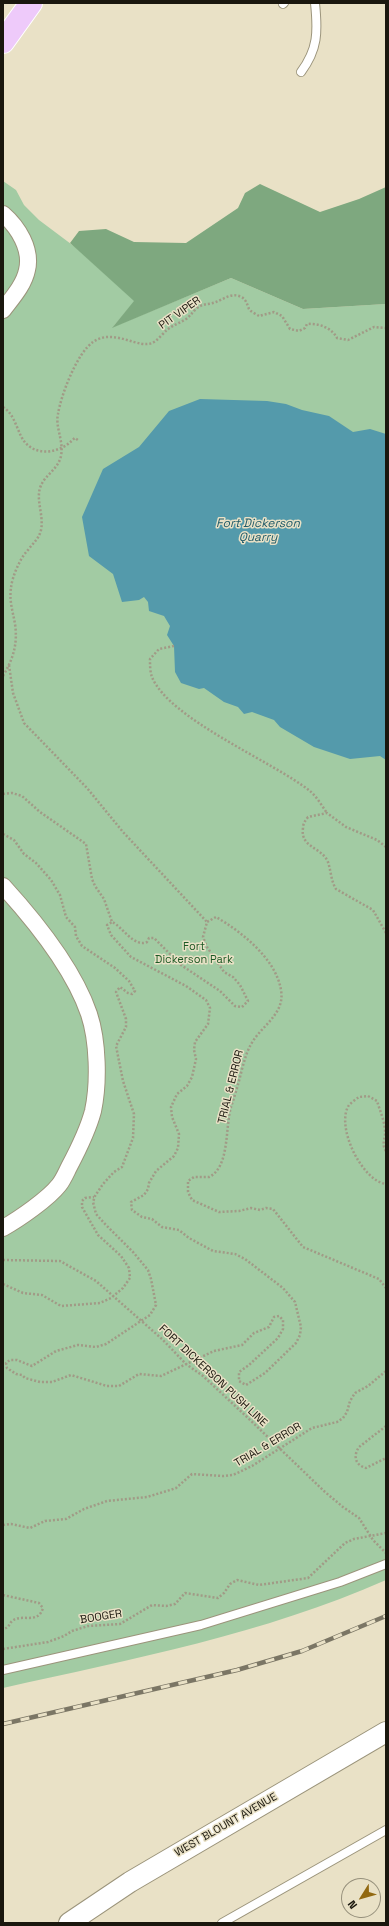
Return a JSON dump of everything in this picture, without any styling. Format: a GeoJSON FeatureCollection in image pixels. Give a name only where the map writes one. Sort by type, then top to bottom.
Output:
{"type":"FeatureCollection","features":[{"type":"Feature","properties":{"kind":"highway"},"geometry":{"type":"LineString","coordinates":[[3,42],[32,3]]}},
{"type":"Feature","properties":{"kind":"street"},"geometry":{"type":"LineString","coordinates":[[3,214],[21,236],[26,250],[28,269],[18,290],[3,310]]}},
{"type":"Feature","properties":{"kind":"street"},"geometry":{"type":"LineString","coordinates":[[3,886],[56,952],[76,986],[89,1014],[95,1046],[96,1083],[92,1111],[79,1148],[58,1186],[31,1209],[3,1228]]}},
{"type":"Feature","properties":{"kind":"street","name":"WEST BLOUNT AVENUE"},"geometry":{"type":"LineString","coordinates":[[69,1923],[130,1882],[386,1732]]}},
{"type":"Feature","properties":{"kind":"lane"},"geometry":{"type":"LineString","coordinates":[[301,72],[310,60],[316,39],[315,3]]}},
{"type":"Feature","properties":{"kind":"lane"},"geometry":{"type":"LineString","coordinates":[[3,1670],[201,1625],[340,1582],[386,1564]]}},
{"type":"Feature","properties":{"kind":"lane"},"geometry":{"type":"LineString","coordinates":[[222,1923],[386,1830]]}},
{"type":"Feature","properties":{"kind":"path","name":"PIT VIPER"},"geometry":{"type":"LineString","coordinates":[[62,448],[57,415],[65,385],[86,349],[92,342],[102,337],[112,336],[146,344],[154,343],[168,328],[192,315],[196,309],[205,303],[215,303],[232,295],[241,296],[247,302],[250,310],[259,316],[274,312],[282,316],[290,329],[299,332],[307,324],[319,324],[334,333],[337,338],[348,340],[374,327],[386,328]]}},
{"type":"Feature","properties":{"kind":"path"},"geometry":{"type":"LineString","coordinates":[[3,408],[9,411],[21,438],[32,448],[46,453],[62,448],[75,438],[79,441]]}},
{"type":"Feature","properties":{"kind":"path"},"geometry":{"type":"LineString","coordinates":[[3,676],[14,656],[16,644],[15,625],[10,601],[11,588],[14,577],[27,550],[37,540],[41,532],[42,522],[38,495],[40,489],[58,465],[62,448]]}},
{"type":"Feature","properties":{"kind":"path"},"geometry":{"type":"LineString","coordinates":[[174,646],[159,648],[150,659],[152,677],[161,692],[183,712],[216,734],[266,762],[311,792],[327,813],[346,827],[377,840],[386,847]]}},
{"type":"Feature","properties":{"kind":"path"},"geometry":{"type":"LineString","coordinates":[[3,794],[12,792],[22,796],[40,812],[86,844],[92,879],[104,899],[112,922],[118,925],[135,941],[142,944],[147,942],[149,938],[154,938],[181,966],[220,991],[235,1006],[244,1006],[248,1001],[240,985],[233,977],[224,972],[207,947],[203,937],[207,922],[123,832],[87,788],[24,723],[13,693],[9,665]]}},
{"type":"Feature","properties":{"kind":"path"},"geometry":{"type":"LineString","coordinates":[[327,813],[314,815],[305,820],[302,830],[305,841],[328,862],[333,884],[336,889],[373,910],[386,933]]}},
{"type":"Feature","properties":{"kind":"path"},"geometry":{"type":"LineString","coordinates":[[3,834],[14,840],[24,854],[36,863],[51,880],[60,895],[66,917],[75,927],[76,936],[82,946],[115,968],[129,981],[135,991],[132,994],[128,993],[120,987],[116,992],[126,1019],[126,1027],[116,1046],[123,1081],[134,1114],[133,1138],[122,1166],[108,1178],[94,1197],[93,1202],[96,1214],[116,1237],[133,1252],[146,1267],[152,1279],[156,1305],[152,1313],[141,1322],[112,1341],[100,1346],[81,1345],[56,1351],[32,1366],[12,1359],[8,1361],[6,1366],[12,1372],[22,1374],[25,1378],[40,1382],[52,1382],[71,1376],[105,1386],[122,1386],[130,1378],[139,1374],[160,1376],[214,1351],[244,1344],[254,1333],[269,1327],[274,1317],[279,1316],[283,1320],[280,1335],[259,1357],[239,1372],[240,1381],[246,1385],[262,1375],[293,1346],[300,1336],[301,1327],[297,1308],[290,1295],[262,1270],[238,1255],[213,1251],[189,1238],[179,1230],[162,1227],[152,1219],[137,1214],[131,1208],[131,1202],[139,1199],[146,1192],[156,1171],[174,1156],[178,1148],[180,1134],[172,1117],[171,1107],[177,1094],[187,1086],[192,1077],[196,1060],[194,1050],[195,1042],[208,1024],[210,1008],[206,1000],[186,986],[131,957],[109,931],[107,925],[112,922]]}},
{"type":"Feature","properties":{"kind":"path","name":"TRIAL & ERROR"},"geometry":{"type":"LineString","coordinates":[[207,922],[216,917],[229,924],[252,944],[269,962],[276,974],[282,992],[282,1000],[280,1008],[253,1040],[247,1053],[231,1108],[226,1146],[220,1166],[209,1177],[194,1177],[189,1180],[187,1184],[188,1194],[192,1200],[219,1212],[239,1211],[251,1208],[260,1210],[266,1208],[273,1209],[302,1247],[344,1266],[379,1279],[386,1288]]}},
{"type":"Feature","properties":{"kind":"path"},"geometry":{"type":"LineString","coordinates":[[386,1151],[383,1145],[385,1134],[377,1101],[368,1096],[359,1097],[349,1105],[347,1111],[348,1138],[360,1164],[375,1180],[386,1184]]}},
{"type":"Feature","properties":{"kind":"path"},"geometry":{"type":"LineString","coordinates":[[3,1284],[23,1293],[42,1295],[61,1306],[100,1303],[114,1296],[128,1283],[130,1278],[129,1268],[121,1256],[101,1240],[86,1218],[82,1207],[82,1201],[89,1197],[94,1197]]}},
{"type":"Feature","properties":{"kind":"path","name":"FORT DICKERSON PUSH LINE"},"geometry":{"type":"LineString","coordinates":[[3,1260],[60,1261],[96,1281],[162,1339],[186,1364],[207,1380],[334,1500],[359,1518],[370,1536],[386,1553]]}},
{"type":"Feature","properties":{"kind":"path","name":"TRIAL & ERROR"},"geometry":{"type":"LineString","coordinates":[[3,1526],[11,1524],[30,1528],[45,1521],[66,1519],[84,1509],[107,1500],[147,1497],[176,1488],[192,1474],[224,1476],[233,1475],[252,1466],[312,1428],[330,1424],[343,1418],[355,1393],[368,1386],[386,1371]]}},
{"type":"Feature","properties":{"kind":"path"},"geometry":{"type":"LineString","coordinates":[[386,1426],[359,1448],[356,1452],[355,1459],[358,1464],[366,1468],[386,1458]]}},
{"type":"Feature","properties":{"kind":"path","name":"BOOGER"},"geometry":{"type":"LineString","coordinates":[[3,1650],[48,1642],[64,1636],[72,1631],[88,1626],[120,1624],[152,1605],[166,1606],[175,1604],[185,1593],[218,1598],[224,1593],[230,1584],[237,1580],[260,1585],[305,1579],[317,1571],[345,1543],[354,1539],[386,1533]]}},
{"type":"Feature","properties":{"kind":"path"},"geometry":{"type":"LineString","coordinates":[[3,1595],[40,1603],[43,1608],[38,1616],[33,1619],[14,1620],[3,1629]]}},
{"type":"Feature","properties":{"kind":"green space","name":"Fort Dickerson Park"},"geometry":{"type":"Polygon","coordinates":[[[3,181],[16,190],[24,205],[39,220],[75,247],[135,301],[113,327],[231,278],[303,309],[386,304],[386,1580],[293,1616],[245,1630],[149,1655],[3,1688],[3,181]]]}},
{"type":"Feature","properties":{"kind":"green space"},"geometry":{"type":"Polygon","coordinates":[[[260,184],[320,212],[359,199],[386,187],[386,304],[303,309],[231,278],[112,328],[134,301],[70,243],[79,231],[106,229],[134,242],[186,243],[238,208],[245,193],[260,184]]]}},
{"type":"Feature","properties":{"kind":"water","name":"Fort Dickerson Quarry"},"geometry":{"type":"Polygon","coordinates":[[[200,399],[267,401],[286,404],[302,410],[329,416],[353,432],[370,429],[386,434],[386,760],[380,756],[350,759],[314,747],[280,727],[274,720],[252,712],[244,714],[238,707],[224,702],[204,688],[199,689],[181,683],[175,672],[174,646],[167,635],[170,626],[164,616],[149,611],[148,602],[144,597],[139,600],[122,602],[113,574],[89,556],[82,517],[103,469],[139,447],[169,411],[200,399]]]}},
{"type":"Feature","properties":{"kind":"railway"},"geometry":{"type":"LineString","coordinates":[[3,1724],[237,1670],[302,1651],[386,1616]]}}]}
